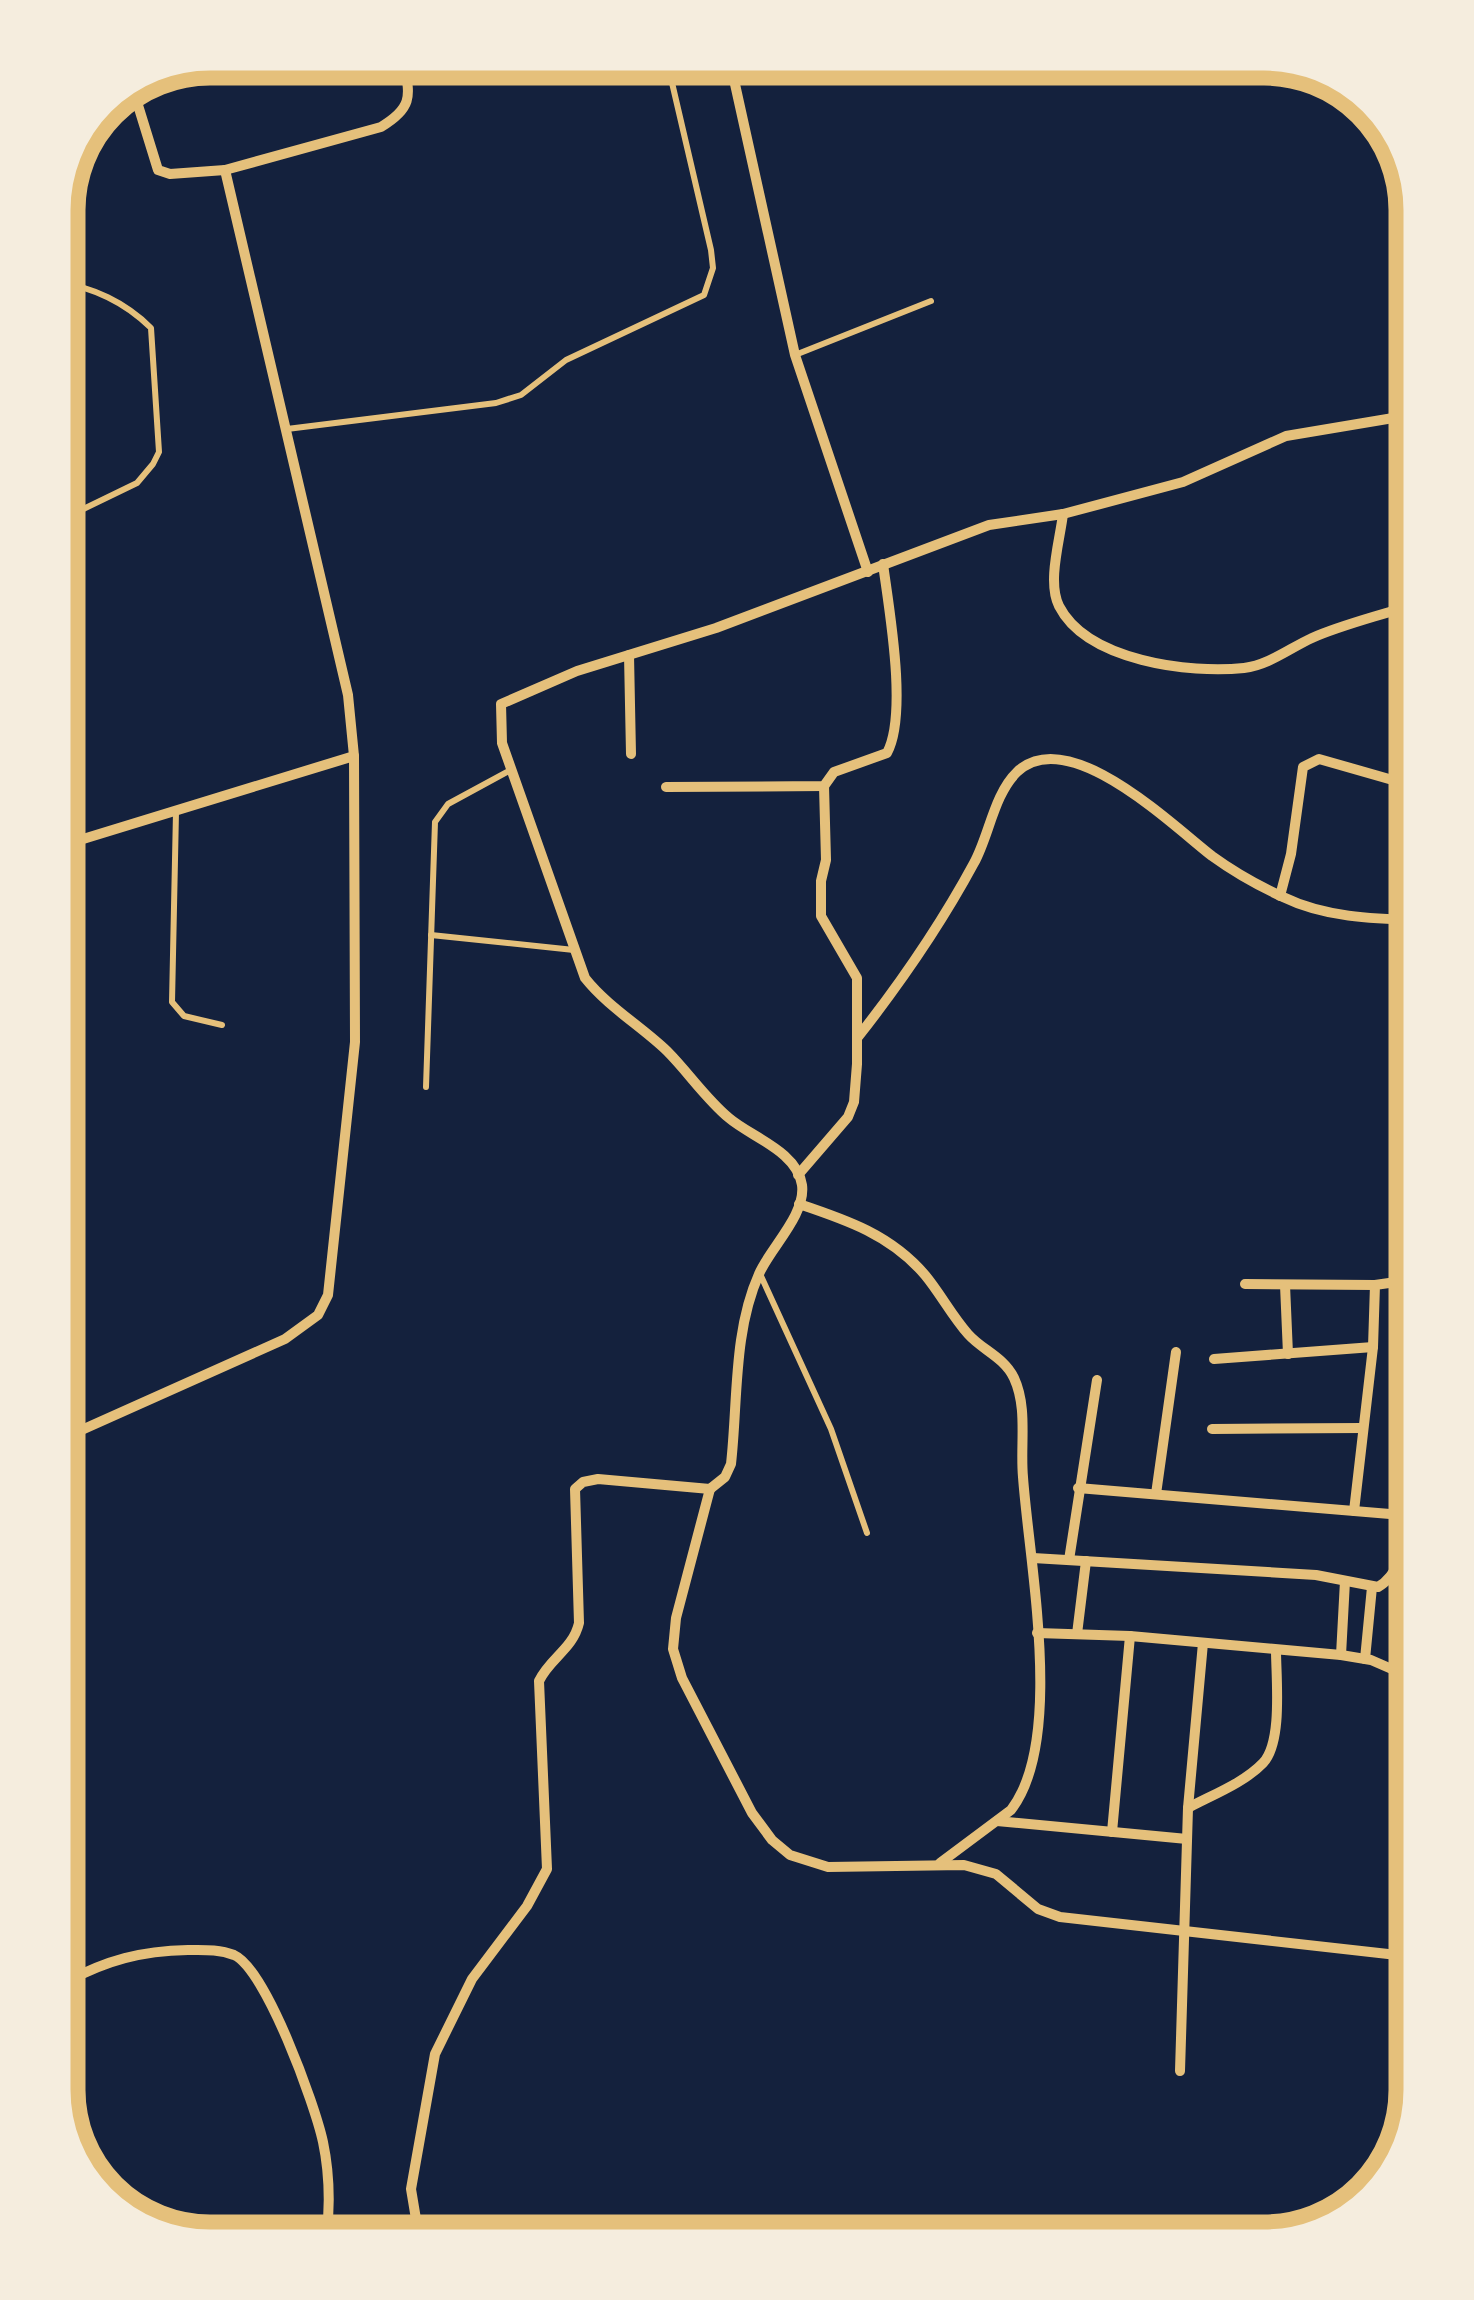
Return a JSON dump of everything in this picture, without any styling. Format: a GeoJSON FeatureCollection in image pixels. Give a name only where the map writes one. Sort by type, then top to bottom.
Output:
{"type":"FeatureCollection","features":[{"type":"Feature","properties":{"kind":"street"},"geometry":{"type":"LineString","coordinates":[[137,101],[158,170],[170,174],[225,170],[381,127],[401,115],[409,99],[406,78]]}},
{"type":"Feature","properties":{"kind":"street"},"geometry":{"type":"LineString","coordinates":[[734,78],[795,355],[868,572]]}},
{"type":"Feature","properties":{"kind":"street"},"geometry":{"type":"LineString","coordinates":[[78,1432],[285,1339],[318,1315],[328,1294],[356,1042],[354,756],[349,695],[225,170]]}},
{"type":"Feature","properties":{"kind":"street"},"geometry":{"type":"LineString","coordinates":[[1396,417],[1286,436],[1183,482],[1063,514],[989,525],[868,572],[577,671],[502,704],[502,742],[574,950],[596,993],[666,1050],[728,1118],[784,1155],[802,1185],[799,1204],[759,1273],[749,1302],[737,1376],[731,1464],[725,1477],[710,1489],[676,1618],[673,1649],[682,1678],[752,1813],[772,1840],[805,1862],[828,1867],[964,1865],[996,1874],[1048,1914],[1396,1955]]}},
{"type":"Feature","properties":{"kind":"street"},"geometry":{"type":"LineString","coordinates":[[1063,514],[1055,587],[1060,606],[1098,644],[1128,657],[1246,668],[1311,638],[1396,610]]}},
{"type":"Feature","properties":{"kind":"street"},"geometry":{"type":"LineString","coordinates":[[798,1175],[832,1137],[854,1102],[858,1037],[854,969],[821,916],[826,860],[824,786],[834,772],[879,758],[892,745],[895,652],[884,564]]}},
{"type":"Feature","properties":{"kind":"street"},"geometry":{"type":"LineString","coordinates":[[629,655],[631,754]]}},
{"type":"Feature","properties":{"kind":"street"},"geometry":{"type":"LineString","coordinates":[[78,840],[354,756]]}},
{"type":"Feature","properties":{"kind":"street"},"geometry":{"type":"LineString","coordinates":[[858,1037],[916,964],[939,926],[978,856],[1004,791],[1017,772],[1037,761],[1063,760],[1100,772],[1217,860],[1280,896],[1322,911],[1396,918]]}},
{"type":"Feature","properties":{"kind":"street"},"geometry":{"type":"LineString","coordinates":[[1280,896],[1294,838],[1303,767],[1310,760],[1396,781]]}},
{"type":"Feature","properties":{"kind":"street"},"geometry":{"type":"LineString","coordinates":[[666,787],[824,786]]}},
{"type":"Feature","properties":{"kind":"street"},"geometry":{"type":"LineString","coordinates":[[799,1204],[885,1238],[924,1274],[966,1333],[1009,1368],[1020,1402],[1037,1633],[1037,1723],[1027,1784],[1011,1810],[937,1865]]}},
{"type":"Feature","properties":{"kind":"street"},"geometry":{"type":"LineString","coordinates":[[1245,1284],[1396,1282]]}},
{"type":"Feature","properties":{"kind":"street"},"geometry":{"type":"LineString","coordinates":[[1285,1285],[1288,1354]]}},
{"type":"Feature","properties":{"kind":"street"},"geometry":{"type":"LineString","coordinates":[[1354,1511],[1376,1285]]}},
{"type":"Feature","properties":{"kind":"street"},"geometry":{"type":"LineString","coordinates":[[1214,1359],[1373,1347]]}},
{"type":"Feature","properties":{"kind":"street"},"geometry":{"type":"LineString","coordinates":[[1156,1494],[1176,1352]]}},
{"type":"Feature","properties":{"kind":"street"},"geometry":{"type":"LineString","coordinates":[[1069,1560],[1097,1380]]}},
{"type":"Feature","properties":{"kind":"street"},"geometry":{"type":"LineString","coordinates":[[1212,1429],[1364,1428]]}},
{"type":"Feature","properties":{"kind":"street"},"geometry":{"type":"LineString","coordinates":[[416,2222],[411,2189],[435,2054],[472,1979],[547,1869],[538,1696],[545,1669],[573,1642],[578,1623],[575,1489],[598,1479],[710,1489]]}},
{"type":"Feature","properties":{"kind":"street"},"geometry":{"type":"LineString","coordinates":[[1078,1488],[1396,1512]]}},
{"type":"Feature","properties":{"kind":"street"},"geometry":{"type":"LineString","coordinates":[[1033,1558],[1316,1575],[1372,1587],[1389,1580],[1396,1562]]}},
{"type":"Feature","properties":{"kind":"street"},"geometry":{"type":"LineString","coordinates":[[1077,1634],[1086,1561]]}},
{"type":"Feature","properties":{"kind":"street"},"geometry":{"type":"LineString","coordinates":[[1341,1655],[1345,1581]]}},
{"type":"Feature","properties":{"kind":"street"},"geometry":{"type":"LineString","coordinates":[[1368,1660],[1372,1587]]}},
{"type":"Feature","properties":{"kind":"street"},"geometry":{"type":"LineString","coordinates":[[1037,1633],[1130,1636],[1341,1655],[1396,1672]]}},
{"type":"Feature","properties":{"kind":"street"},"geometry":{"type":"LineString","coordinates":[[1112,1832],[1130,1636]]}},
{"type":"Feature","properties":{"kind":"street"},"geometry":{"type":"LineString","coordinates":[[1180,2071],[1188,1808],[1202,1643]]}},
{"type":"Feature","properties":{"kind":"street"},"geometry":{"type":"LineString","coordinates":[[1188,1808],[1249,1773],[1268,1756],[1275,1734],[1276,1649]]}},
{"type":"Feature","properties":{"kind":"street"},"geometry":{"type":"LineString","coordinates":[[997,1821],[1187,1839]]}},
{"type":"Feature","properties":{"kind":"street"},"geometry":{"type":"LineString","coordinates":[[78,1976],[100,1964],[150,1951],[213,1950],[247,1963],[269,2000],[316,2115],[327,2170],[326,2222]]}},
{"type":"Feature","properties":{"kind":"lane"},"geometry":{"type":"LineString","coordinates":[[287,429],[496,403],[521,395],[566,360],[704,295],[713,268],[711,250],[671,78]]}},
{"type":"Feature","properties":{"kind":"lane"},"geometry":{"type":"LineString","coordinates":[[78,288],[130,310],[151,328],[159,452],[148,476],[78,511]]}},
{"type":"Feature","properties":{"kind":"lane"},"geometry":{"type":"LineString","coordinates":[[795,355],[931,301]]}},
{"type":"Feature","properties":{"kind":"lane"},"geometry":{"type":"LineString","coordinates":[[426,1087],[435,823],[448,804],[512,770]]}},
{"type":"Feature","properties":{"kind":"lane"},"geometry":{"type":"LineString","coordinates":[[176,809],[172,1002],[178,1013],[222,1025]]}},
{"type":"Feature","properties":{"kind":"lane"},"geometry":{"type":"LineString","coordinates":[[431,935],[574,950]]}},
{"type":"Feature","properties":{"kind":"lane"},"geometry":{"type":"LineString","coordinates":[[759,1273],[831,1429],[867,1533]]}}]}
